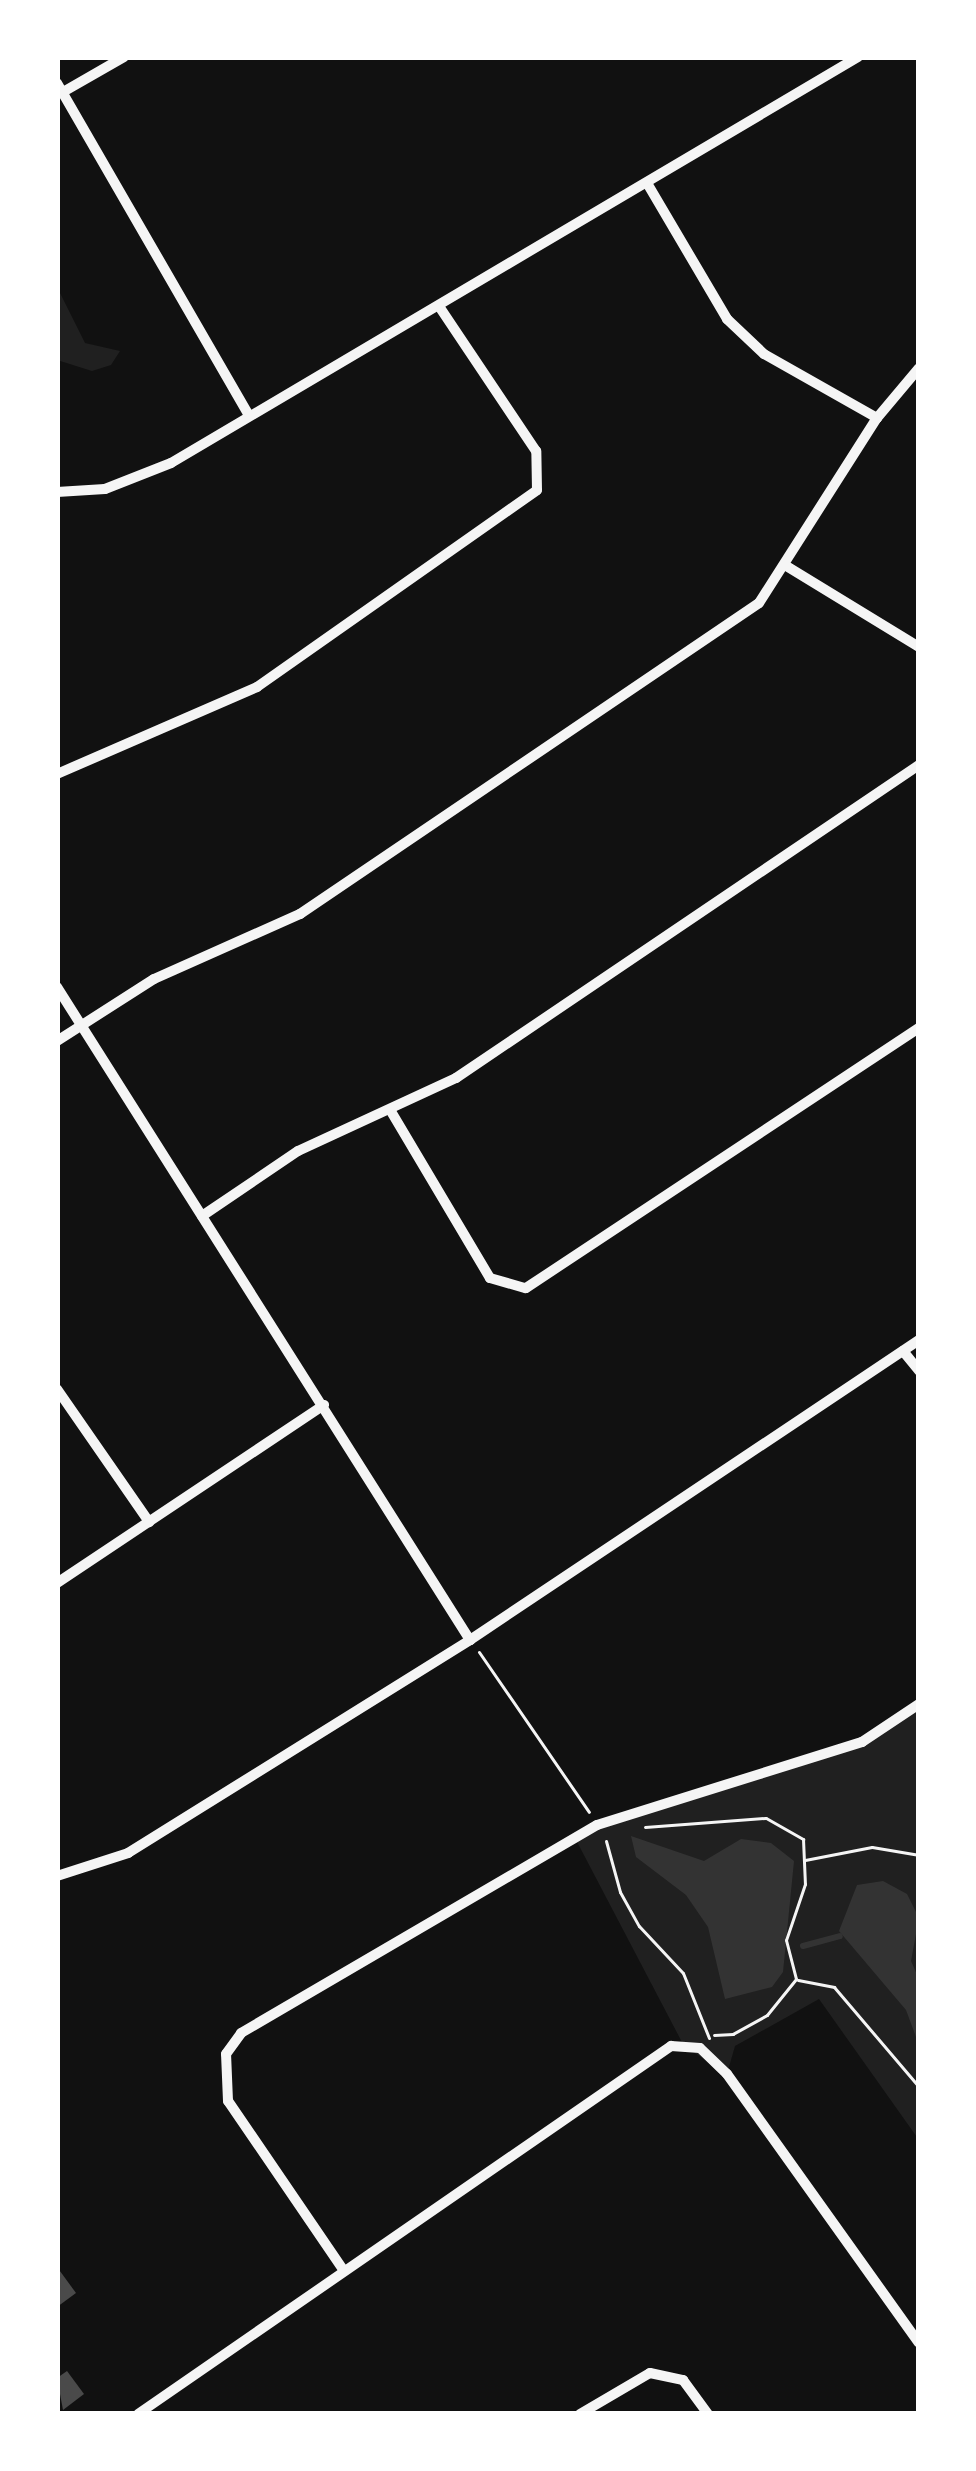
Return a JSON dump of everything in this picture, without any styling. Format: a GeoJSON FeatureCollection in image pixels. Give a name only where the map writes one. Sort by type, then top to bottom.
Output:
{"type":"FeatureCollection","features":[{"type":"Feature","properties":{"kind":"street"},"geometry":{"type":"LineString","coordinates":[[124,57],[60,87],[249,415]]}},
{"type":"Feature","properties":{"kind":"street"},"geometry":{"type":"LineString","coordinates":[[57,492],[105,489],[171,463],[858,57]]}},
{"type":"Feature","properties":{"kind":"street"},"geometry":{"type":"LineString","coordinates":[[647,183],[727,319],[764,354],[877,418]]}},
{"type":"Feature","properties":{"kind":"street"},"geometry":{"type":"LineString","coordinates":[[57,774],[257,687],[537,490],[536,451],[440,306]]}},
{"type":"Feature","properties":{"kind":"street"},"geometry":{"type":"LineString","coordinates":[[57,1041],[154,979],[300,914],[759,603],[788,567],[877,418],[919,368]]}},
{"type":"Feature","properties":{"kind":"street"},"geometry":{"type":"LineString","coordinates":[[788,567],[919,647]]}},
{"type":"Feature","properties":{"kind":"street"},"geometry":{"type":"LineString","coordinates":[[202,1216],[298,1151],[392,1113],[919,765]]}},
{"type":"Feature","properties":{"kind":"street"},"geometry":{"type":"LineString","coordinates":[[57,987],[470,1640]]}},
{"type":"Feature","properties":{"kind":"street"},"geometry":{"type":"LineString","coordinates":[[392,1113],[490,1277],[526,1288],[919,1028]]}},
{"type":"Feature","properties":{"kind":"street"},"geometry":{"type":"LineString","coordinates":[[57,1876],[128,1853],[470,1640],[919,1340]]}},
{"type":"Feature","properties":{"kind":"street"},"geometry":{"type":"LineString","coordinates":[[903,1351],[919,1371]]}},
{"type":"Feature","properties":{"kind":"street"},"geometry":{"type":"LineString","coordinates":[[57,1389],[148,1522]]}},
{"type":"Feature","properties":{"kind":"street"},"geometry":{"type":"LineString","coordinates":[[57,1583],[324,1405]]}},
{"type":"Feature","properties":{"kind":"street"},"geometry":{"type":"LineString","coordinates":[[342,2268],[228,2101],[226,2054],[241,2033],[598,1825],[862,1742],[919,1704]]}},
{"type":"Feature","properties":{"kind":"street"},"geometry":{"type":"LineString","coordinates":[[138,2414],[652,2054],[700,2048],[727,2074],[919,2343]]}},
{"type":"Feature","properties":{"kind":"street"},"geometry":{"type":"LineString","coordinates":[[580,2414],[650,2373],[683,2380],[707,2414]]}},
{"type":"Feature","properties":{"kind":"path"},"geometry":{"type":"LineString","coordinates":[[470,1640],[598,1825],[620,1892],[683,1973],[713,2035]]}},
{"type":"Feature","properties":{"kind":"path"},"geometry":{"type":"LineString","coordinates":[[625,1814],[649,1828],[766,1818],[792,1826],[805,1860],[800,1907],[786,1940],[796,1979]]}},
{"type":"Feature","properties":{"kind":"path"},"geometry":{"type":"LineString","coordinates":[[805,1860],[872,1847],[919,1856]]}},
{"type":"Feature","properties":{"kind":"path"},"geometry":{"type":"LineString","coordinates":[[700,2048],[713,2035],[733,2035],[767,2015],[796,1979]]}},
{"type":"Feature","properties":{"kind":"path"},"geometry":{"type":"LineString","coordinates":[[796,1979],[833,1987],[919,2086]]}},
{"type":"Feature","properties":{"kind":"shaded area"},"geometry":{"type":"Polygon","coordinates":[[[57,287],[85,343],[120,351],[111,365],[92,371],[57,360],[57,287]]]}},
{"type":"Feature","properties":{"kind":"shaded area"},"geometry":{"type":"Polygon","coordinates":[[[919,1704],[919,2140],[819,1999],[735,2046],[727,2074],[684,2046],[575,1838],[656,1801],[862,1742],[919,1704]]]}},
{"type":"Feature","properties":{"kind":"shaded area"},"geometry":{"type":"Polygon","coordinates":[[[631,1836],[704,1861],[741,1839],[771,1843],[794,1861],[783,1972],[772,1987],[725,1999],[708,1927],[686,1895],[636,1857],[631,1836]]]}},
{"type":"Feature","properties":{"kind":"shaded area"},"geometry":{"type":"Polygon","coordinates":[[[883,1881],[907,1894],[919,1918],[911,1961],[919,1979],[919,2045],[906,2010],[839,1931],[857,1885],[883,1881]]]}},
{"type":"Feature","properties":{"kind":"building"},"geometry":{"type":"Polygon","coordinates":[[[57,2267],[76,2293],[57,2307],[57,2267]]]}},
{"type":"Feature","properties":{"kind":"building"},"geometry":{"type":"Polygon","coordinates":[[[67,2371],[84,2394],[63,2410],[57,2378],[67,2371]]]}},
{"type":"Feature","properties":{"kind":"waterway"},"geometry":{"type":"LineString","coordinates":[[803,1946],[840,1936]]}}]}
